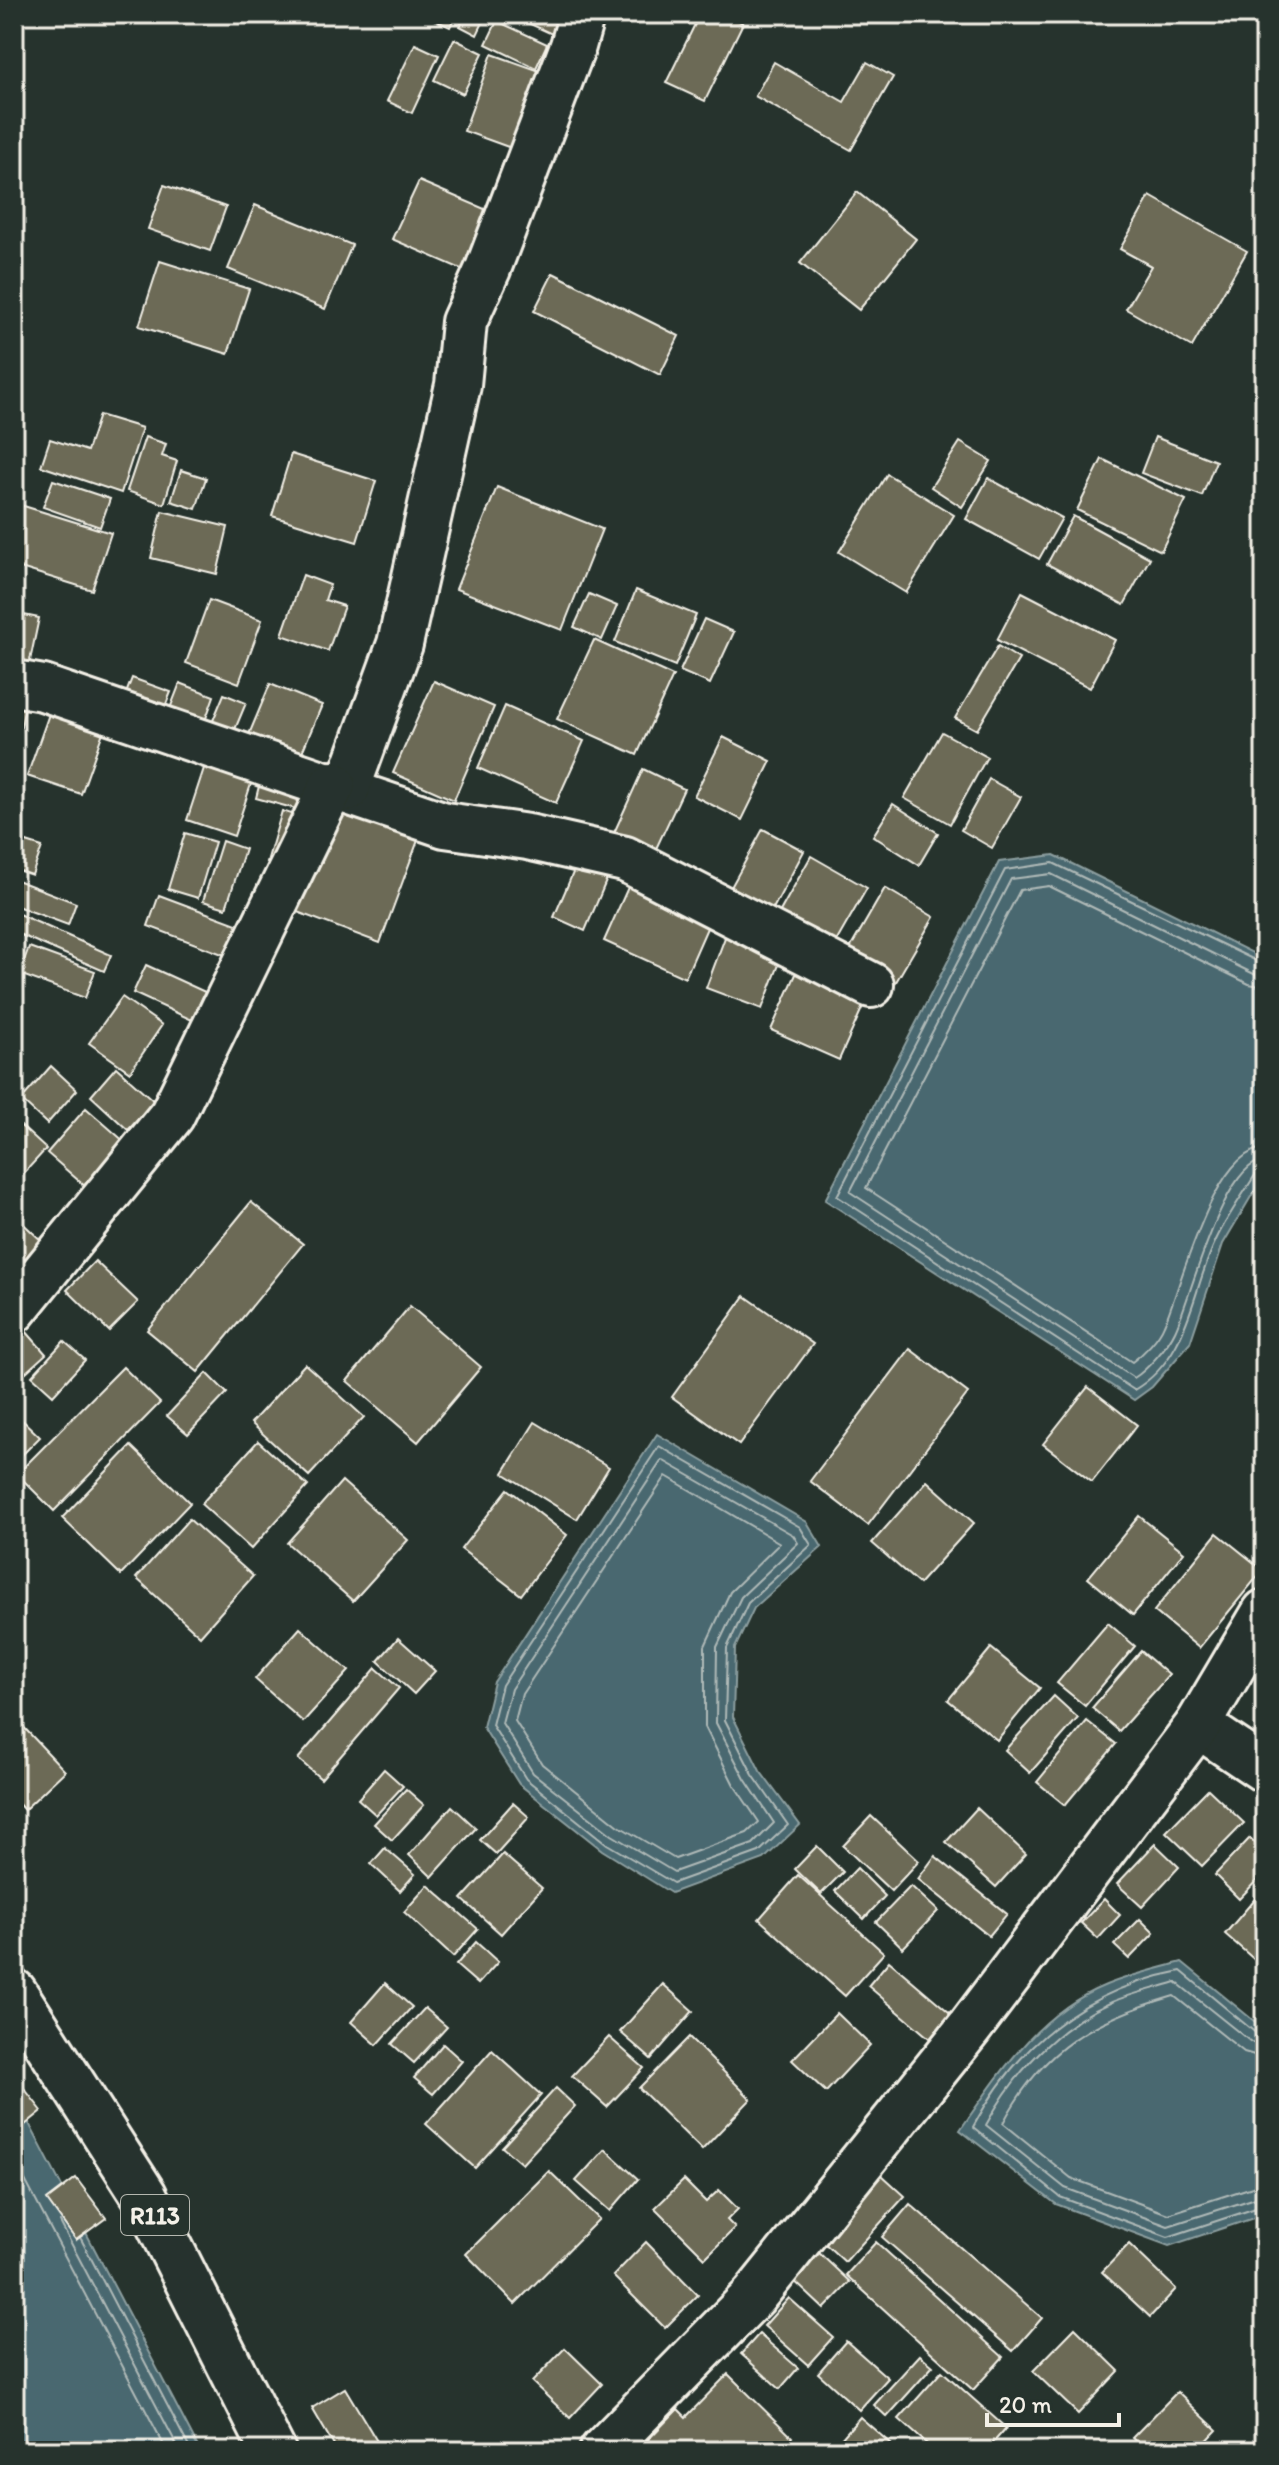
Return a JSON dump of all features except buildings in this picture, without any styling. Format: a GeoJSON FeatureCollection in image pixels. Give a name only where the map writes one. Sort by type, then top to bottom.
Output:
{"type":"FeatureCollection","features":[{"type":"Feature","properties":{"kind":"street"},"geometry":{"type":"LineString","coordinates":[[14,1310],[172,1115],[340,787],[400,644],[458,385],[464,322],[562,76],[582,14]]}},
{"type":"Feature","properties":{"kind":"street"},"geometry":{"type":"LineString","coordinates":[[14,683],[43,688],[445,825],[528,837],[625,859],[871,985]]}},
{"type":"Feature","properties":{"kind":"street"},"geometry":{"type":"LineString","coordinates":[[602,2451],[754,2296],[970,2027],[1198,1725],[1265,1612]]}},
{"type":"Feature","properties":{"kind":"street"},"geometry":{"type":"LineString","coordinates":[[1198,1725],[1265,1770]]}},
{"type":"Feature","properties":{"kind":"street","name":"R113"},"geometry":{"type":"LineString","coordinates":[[14,1992],[144,2195],[273,2451]]}},
{"type":"Feature","properties":{"kind":"water"},"geometry":{"type":"Polygon","coordinates":[[[1054,855],[1265,959],[1265,1173],[1223,1244],[1190,1343],[1152,1387],[1134,1400],[825,1200],[999,862],[1054,855]]]}},
{"type":"Feature","properties":{"kind":"water"},"geometry":{"type":"Polygon","coordinates":[[[657,1434],[807,1522],[822,1547],[754,1608],[735,1648],[733,1717],[760,1771],[800,1825],[764,1859],[671,1893],[602,1850],[519,1784],[483,1727],[494,1682],[657,1434]]]}},
{"type":"Feature","properties":{"kind":"water"},"geometry":{"type":"Polygon","coordinates":[[[1182,1962],[1265,2030],[1265,2210],[1260,2216],[1169,2246],[1056,2204],[960,2130],[1006,2066],[1061,2011],[1106,1985],[1182,1962]]]}},
{"type":"Feature","properties":{"kind":"water"},"geometry":{"type":"Polygon","coordinates":[[[14,2100],[21,2108],[200,2451],[14,2451],[14,2100]]]}}]}
